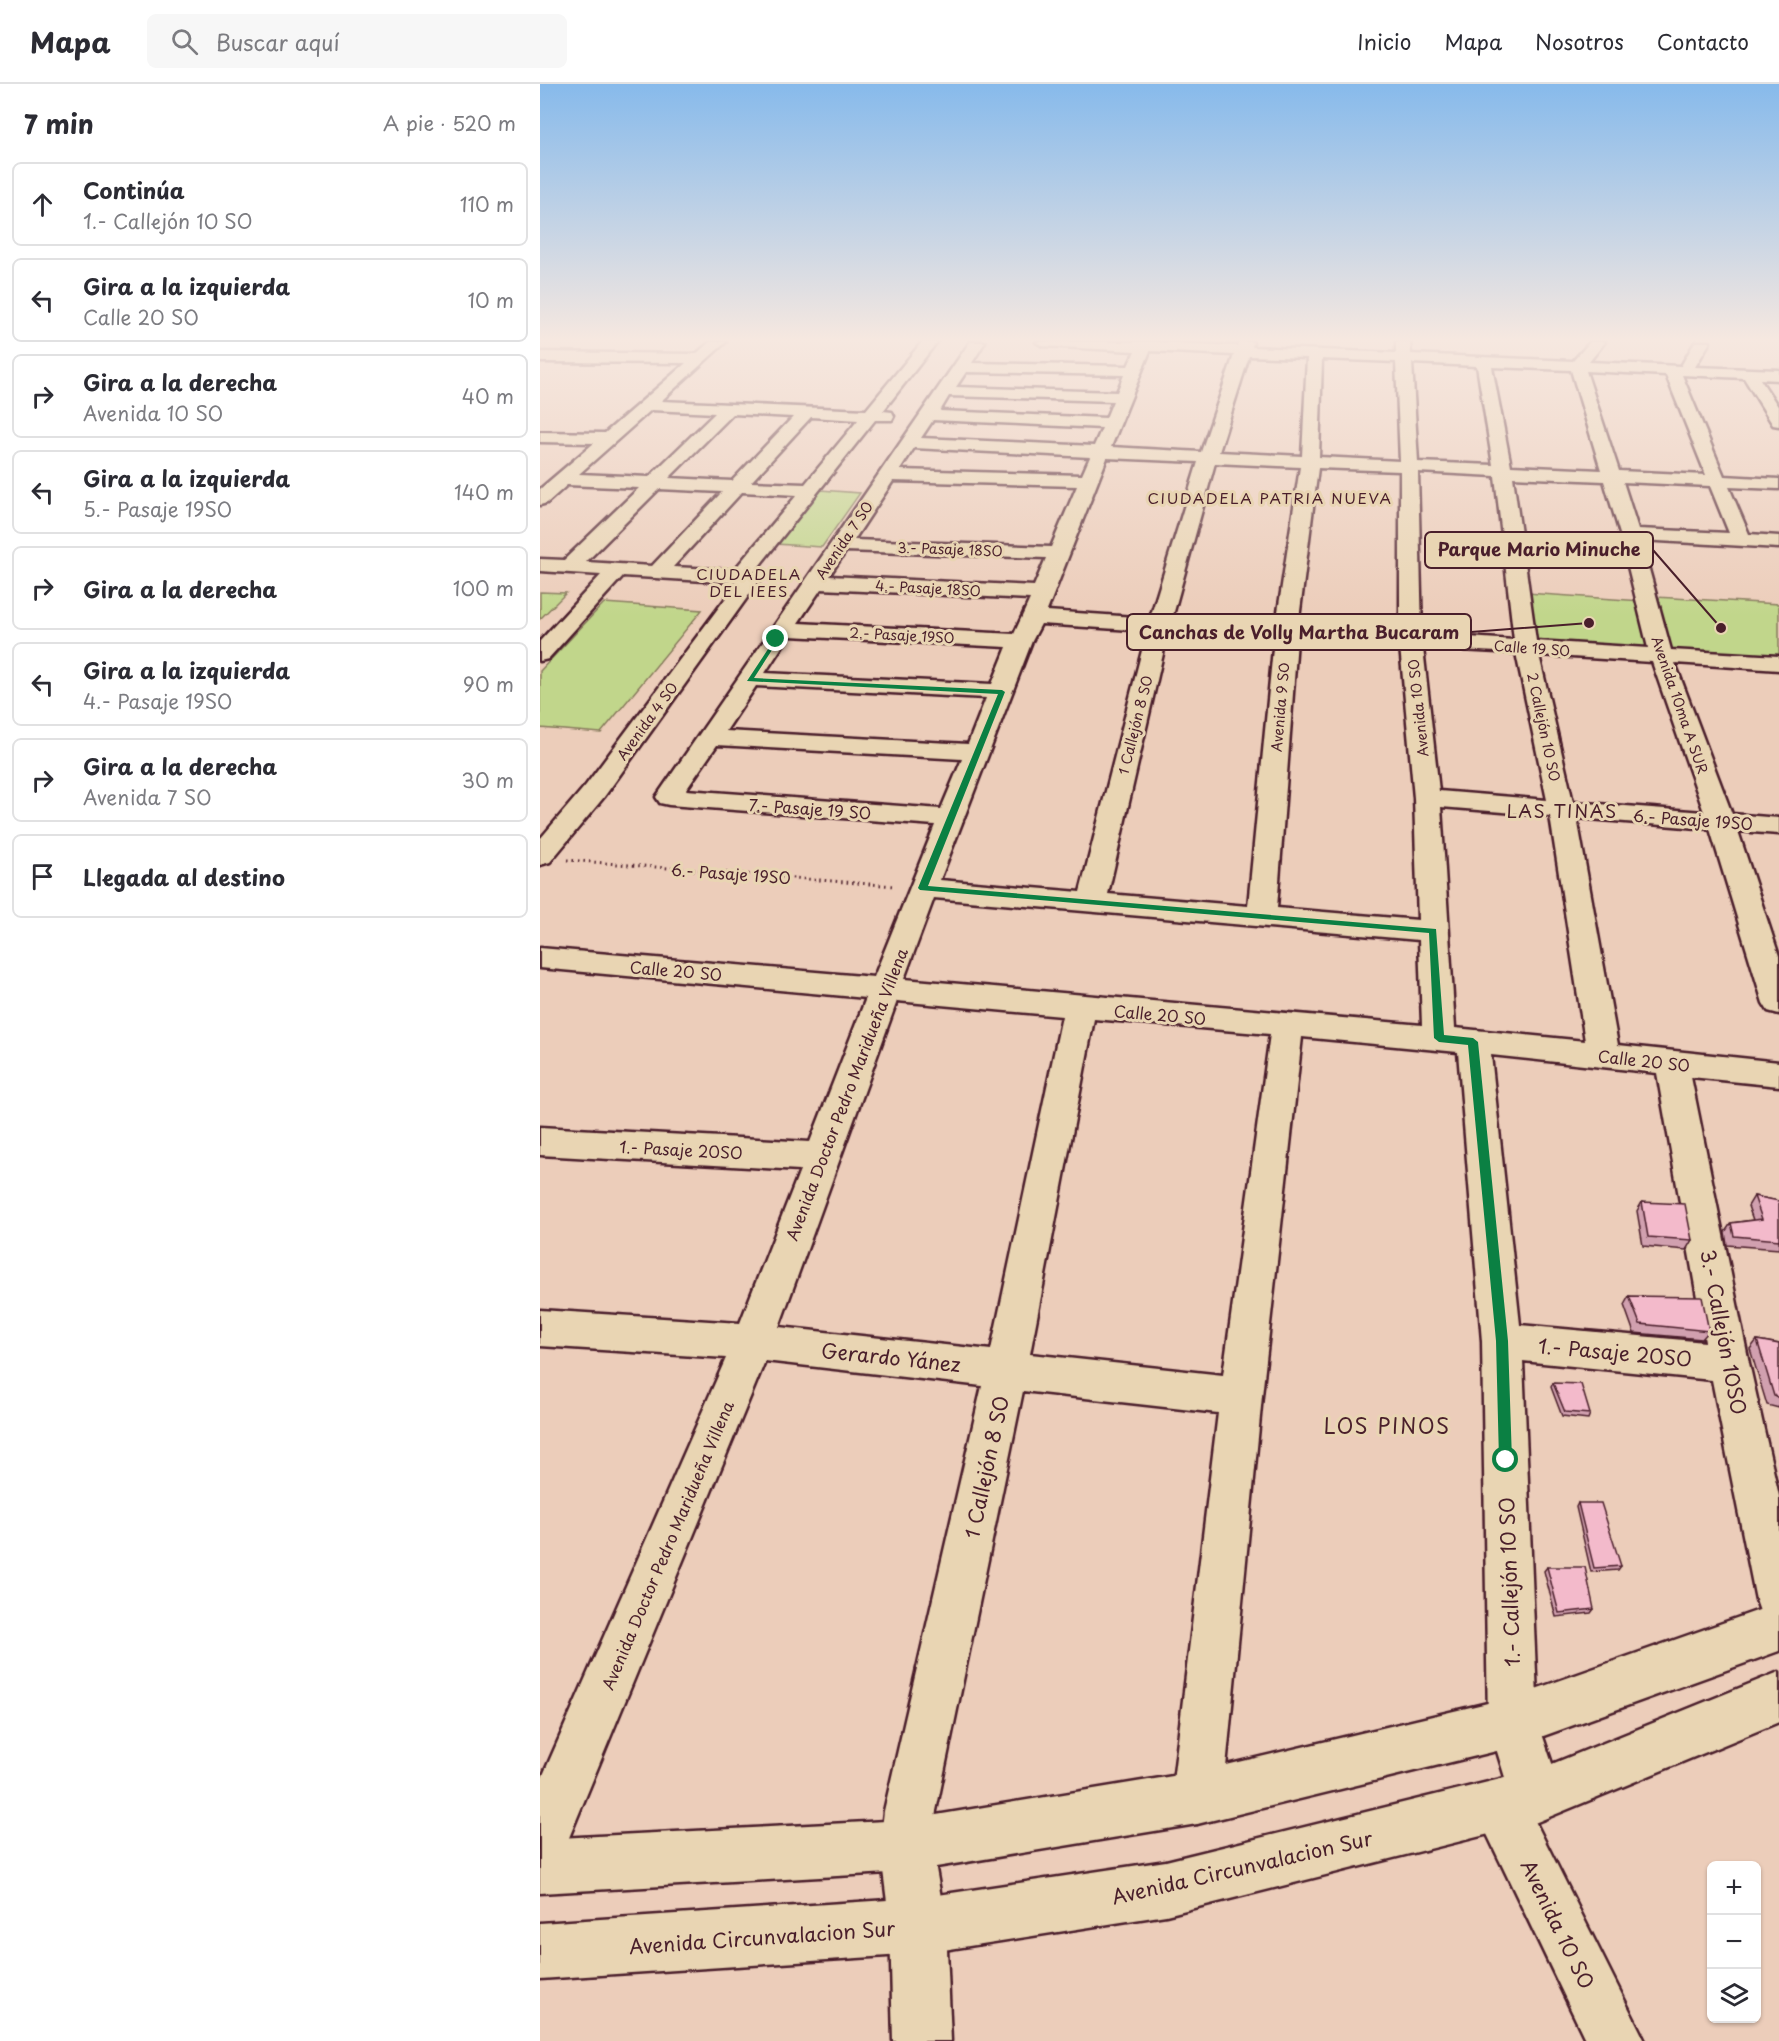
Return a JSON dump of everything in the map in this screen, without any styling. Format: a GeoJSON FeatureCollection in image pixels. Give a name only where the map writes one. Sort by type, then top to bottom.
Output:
{"type":"FeatureCollection","features":[{"type":"Feature","properties":{"kind":"street"},"geometry":{"type":"LineString","coordinates":[[540,499],[615,433]]}},
{"type":"Feature","properties":{"kind":"street"},"geometry":{"type":"LineString","coordinates":[[569,567],[705,433]]}},
{"type":"Feature","properties":{"kind":"street"},"geometry":{"type":"LineString","coordinates":[[657,572],[787,433]]}},
{"type":"Feature","properties":{"kind":"street","name":"Avenida 4 SO"},"geometry":{"type":"LineString","coordinates":[[540,856],[595,791],[744,579],[857,433]]}},
{"type":"Feature","properties":{"kind":"street","name":"Avenida 7 SO"},"geometry":{"type":"LineString","coordinates":[[669,797],[916,433]]}},
{"type":"Feature","properties":{"kind":"street","name":"Avenida Doctor Pedro Maridueña Villena"},"geometry":{"type":"LineString","coordinates":[[540,1843],[753,1342],[976,752],[1108,433]]}},
{"type":"Feature","properties":{"kind":"street","name":"1 Callejón 8 SO"},"geometry":{"type":"LineString","coordinates":[[1092,902],[1159,625],[1216,433]]}},
{"type":"Feature","properties":{"kind":"street","name":"Avenida 9 SO"},"geometry":{"type":"LineString","coordinates":[[1262,917],[1286,633],[1311,462],[1312,433]]}},
{"type":"Feature","properties":{"kind":"street","name":"Avenida 10 SO"},"geometry":{"type":"LineString","coordinates":[[1407,433],[1411,640],[1427,798],[1433,931],[1456,1040]]}},
{"type":"Feature","properties":{"kind":"street","name":"2 Callejón 10 SO"},"geometry":{"type":"LineString","coordinates":[[1497,433],[1526,648],[1562,810],[1604,1056]]}},
{"type":"Feature","properties":{"kind":"street","name":"Avenida 10ma A SUR"},"geometry":{"type":"LineString","coordinates":[[1598,433],[1630,534],[1661,656],[1721,821],[1779,1003]]}},
{"type":"Feature","properties":{"kind":"street"},"geometry":{"type":"LineString","coordinates":[[1701,433],[1741,540]]}},
{"type":"Feature","properties":{"kind":"street"},"geometry":{"type":"LineString","coordinates":[[540,437],[610,438]]}},
{"type":"Feature","properties":{"kind":"street"},"geometry":{"type":"LineString","coordinates":[[909,443],[1779,484]]}},
{"type":"Feature","properties":{"kind":"street"},"geometry":{"type":"LineString","coordinates":[[888,475],[1089,481]]}},
{"type":"Feature","properties":{"kind":"street"},"geometry":{"type":"LineString","coordinates":[[562,479],[811,490]]}},
{"type":"Feature","properties":{"kind":"street"},"geometry":{"type":"LineString","coordinates":[[1630,534],[1779,542]]}},
{"type":"Feature","properties":{"kind":"street","name":"3.- Pasaje 18SO"},"geometry":{"type":"LineString","coordinates":[[841,545],[1060,552]]}},
{"type":"Feature","properties":{"kind":"street"},"geometry":{"type":"LineString","coordinates":[[540,565],[744,579]]}},
{"type":"Feature","properties":{"kind":"street"},"geometry":{"type":"LineString","coordinates":[[540,654],[617,570]]}},
{"type":"Feature","properties":{"kind":"street","name":"4.- Pasaje 18SO"},"geometry":{"type":"LineString","coordinates":[[815,582],[1038,605]]}},
{"type":"Feature","properties":{"kind":"street","name":"Calle 19 SO"},"geometry":{"type":"LineString","coordinates":[[1038,605],[1159,625],[1779,663]]}},
{"type":"Feature","properties":{"kind":"street","name":"2.- Pasaje 19SO"},"geometry":{"type":"LineString","coordinates":[[783,629],[1021,641]]}},
{"type":"Feature","properties":{"kind":"street"},"geometry":{"type":"LineString","coordinates":[[749,680],[1002,692]]}},
{"type":"Feature","properties":{"kind":"street"},"geometry":{"type":"LineString","coordinates":[[710,737],[976,752]]}},
{"type":"Feature","properties":{"kind":"street","name":"7.- Pasaje 19 SO"},"geometry":{"type":"LineString","coordinates":[[669,797],[951,818]]}},
{"type":"Feature","properties":{"kind":"street","name":"6.- Pasaje 19SO"},"geometry":{"type":"LineString","coordinates":[[1427,798],[1779,826]]}},
{"type":"Feature","properties":{"kind":"street"},"geometry":{"type":"LineString","coordinates":[[923,888],[1433,931]]}},
{"type":"Feature","properties":{"kind":"street","name":"Calle 20 SO"},"geometry":{"type":"LineString","coordinates":[[540,958],[1456,1040],[1779,1074]]}},
{"type":"Feature","properties":{"kind":"street","name":"1 Callejón 8 SO"},"geometry":{"type":"LineString","coordinates":[[918,1926],[906,1846],[910,1811],[1007,1368],[1080,1007]]}},
{"type":"Feature","properties":{"kind":"street"},"geometry":{"type":"LineString","coordinates":[[1197,1798],[1241,1396],[1287,1026]]}},
{"type":"Feature","properties":{"kind":"street","name":"1.- Callejón 10 SO"},"geometry":{"type":"LineString","coordinates":[[1456,1040],[1502,1341],[1513,1722],[1519,1802]]}},
{"type":"Feature","properties":{"kind":"street","name":"3.- Callejón 10SO"},"geometry":{"type":"LineString","coordinates":[[1672,1063],[1729,1363],[1779,1600]]}},
{"type":"Feature","properties":{"kind":"street","name":"1.- Pasaje 20SO"},"geometry":{"type":"LineString","coordinates":[[540,1141],[822,1157]]}},
{"type":"Feature","properties":{"kind":"street","name":"Gerardo Yánez"},"geometry":{"type":"LineString","coordinates":[[540,1328],[753,1342],[1007,1368],[1241,1396]]}},
{"type":"Feature","properties":{"kind":"street","name":"1.- Pasaje 20SO"},"geometry":{"type":"LineString","coordinates":[[1502,1341],[1729,1363]]}},
{"type":"Feature","properties":{"kind":"street"},"geometry":{"type":"LineString","coordinates":[[540,1866],[906,1846],[1197,1798],[1513,1722],[1779,1627]]}},
{"type":"Feature","properties":{"kind":"street","name":"Avenida Circunvalacion Sur"},"geometry":{"type":"LineString","coordinates":[[540,1951],[918,1926],[1166,1888],[1519,1802],[1779,1697]]}},
{"type":"Feature","properties":{"kind":"street","name":"Avenida 10 SO"},"geometry":{"type":"LineString","coordinates":[[1519,1802],[1616,2041]]}},
{"type":"Feature","properties":{"kind":"street"},"geometry":{"type":"LineString","coordinates":[[918,1926],[922,2041]]}},
{"type":"Feature","properties":{"kind":"path","name":"6.- Pasaje 19SO"},"geometry":{"type":"LineString","coordinates":[[564,860],[923,888]]}},
{"type":"Feature","properties":{"kind":"green space"},"geometry":{"type":"Polygon","coordinates":[[[820,490],[860,493],[822,547],[776,544],[820,490]]]}},
{"type":"Feature","properties":{"kind":"green space"},"geometry":{"type":"Polygon","coordinates":[[[540,592],[566,593],[540,619],[540,592]]]}},
{"type":"Feature","properties":{"kind":"green space"},"geometry":{"type":"Polygon","coordinates":[[[1526,593],[1642,601],[1654,651],[1535,644],[1526,593]]]}},
{"type":"Feature","properties":{"kind":"green space"},"geometry":{"type":"Polygon","coordinates":[[[1655,597],[1779,604],[1779,659],[1668,653],[1655,597]]]}},
{"type":"Feature","properties":{"kind":"green space"},"geometry":{"type":"Polygon","coordinates":[[[604,603],[702,610],[601,733],[540,728],[540,671],[604,603]]]}},
{"type":"Feature","properties":{"kind":"building"},"geometry":{"type":"Polygon","coordinates":[[[1754,1196],[1779,1201],[1779,1240],[1734,1236],[1731,1223],[1762,1219],[1754,1196]]]}},
{"type":"Feature","properties":{"kind":"building"},"geometry":{"type":"Polygon","coordinates":[[[1642,1202],[1685,1204],[1692,1240],[1648,1237],[1642,1202]]]}},
{"type":"Feature","properties":{"kind":"building"},"geometry":{"type":"Polygon","coordinates":[[[1629,1296],[1702,1297],[1709,1331],[1640,1324],[1629,1296]]]}},
{"type":"Feature","properties":{"kind":"building"},"geometry":{"type":"Polygon","coordinates":[[[1757,1340],[1779,1344],[1779,1398],[1774,1396],[1757,1340]]]}},
{"type":"Feature","properties":{"kind":"building"},"geometry":{"type":"Polygon","coordinates":[[[1553,1383],[1581,1384],[1590,1414],[1565,1412],[1553,1383]]]}},
{"type":"Feature","properties":{"kind":"building"},"geometry":{"type":"Polygon","coordinates":[[[1578,1503],[1601,1503],[1621,1566],[1594,1568],[1578,1503]]]}},
{"type":"Feature","properties":{"kind":"building"},"geometry":{"type":"Polygon","coordinates":[[[1547,1567],[1585,1567],[1594,1609],[1559,1613],[1547,1567]]]}},
{"type":"Feature","properties":{"kind":"place","name":"Canchas de Volly Martha Bucaram"},"geometry":{"type":"Point","coordinates":[1589,623]}},
{"type":"Feature","properties":{"kind":"place","name":"Parque Mario Minuche"},"geometry":{"type":"Point","coordinates":[1721,628]}},
{"type":"Feature","properties":{"kind":"district","name":"CIUDADELA PATRIA NUEVA"},"geometry":{"type":"Point","coordinates":[1270,497]}},
{"type":"Feature","properties":{"kind":"district","name":"CIUDADELA DEL IEES"},"geometry":{"type":"Point","coordinates":[749,582]}},
{"type":"Feature","properties":{"kind":"district","name":"LAS TINAS"},"geometry":{"type":"Point","coordinates":[1562,810]}},
{"type":"Feature","properties":{"kind":"district","name":"LOS PINOS"},"geometry":{"type":"Point","coordinates":[1387,1425]}},
{"type":"Feature","properties":{"kind":"route"},"geometry":{"type":"LineString","coordinates":[[776,639],[749,680],[1002,692],[923,888],[1433,931],[1439,1038],[1473,1042],[1502,1341],[1506,1460]]}}]}
